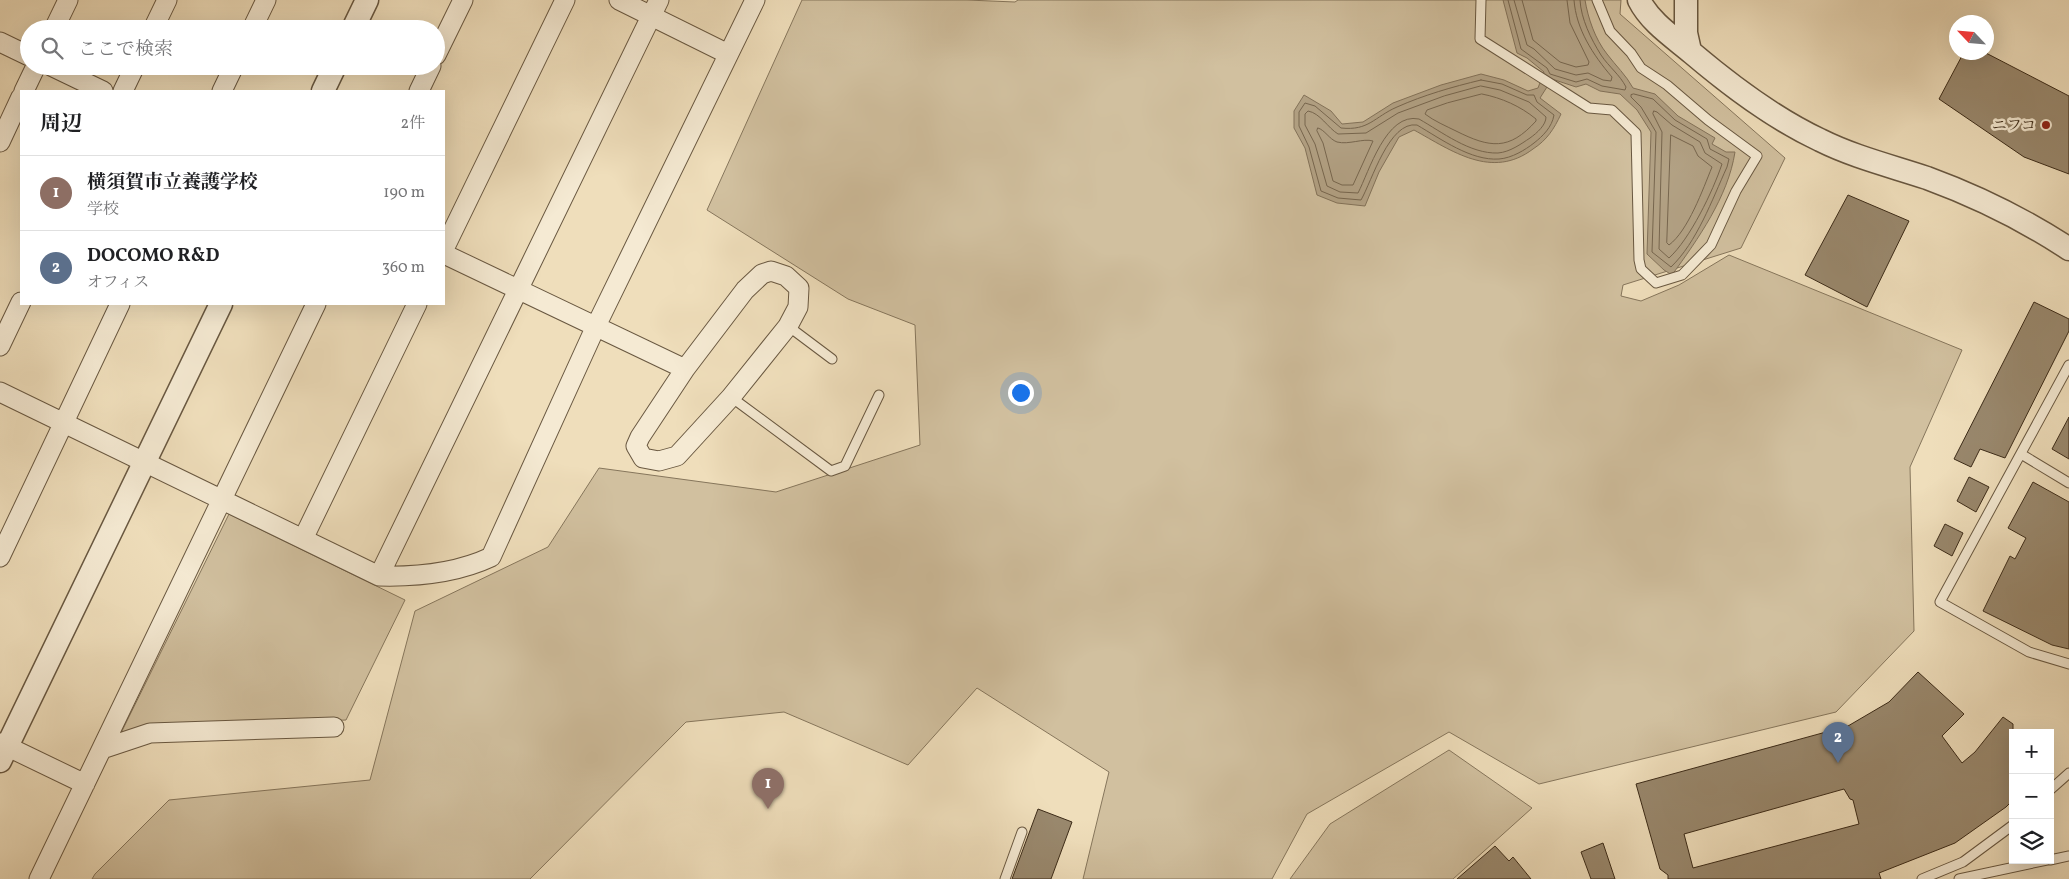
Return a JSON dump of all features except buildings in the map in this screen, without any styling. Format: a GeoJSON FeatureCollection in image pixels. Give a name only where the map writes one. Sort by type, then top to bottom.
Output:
{"type":"FeatureCollection","features":[{"type":"Feature","properties":{"kind":"street"},"geometry":{"type":"LineString","coordinates":[[58,20],[68,0]]}},
{"type":"Feature","properties":{"kind":"street"},"geometry":{"type":"LineString","coordinates":[[158,20],[167,0]]}},
{"type":"Feature","properties":{"kind":"street"},"geometry":{"type":"LineString","coordinates":[[256,20],[266,0]]}},
{"type":"Feature","properties":{"kind":"street"},"geometry":{"type":"LineString","coordinates":[[358,20],[367,0]]}},
{"type":"Feature","properties":{"kind":"street"},"geometry":{"type":"LineString","coordinates":[[445,37],[463,0]]}},
{"type":"Feature","properties":{"kind":"street"},"geometry":{"type":"LineString","coordinates":[[445,247],[565,0]]}},
{"type":"Feature","properties":{"kind":"street"},"geometry":{"type":"LineString","coordinates":[[618,0],[655,8],[728,54]]}},
{"type":"Feature","properties":{"kind":"street"},"geometry":{"type":"LineString","coordinates":[[0,392],[379,576],[413,577],[476,564],[491,557],[596,326],[754,0]]}},
{"type":"Feature","properties":{"kind":"street"},"geometry":{"type":"LineString","coordinates":[[1686,0],[1686,33],[1690,51]]}},
{"type":"Feature","properties":{"kind":"street"},"geometry":{"type":"LineString","coordinates":[[1638,4],[1652,20],[1724,80],[1785,122],[1820,141],[1858,156],[1927,178],[1990,204],[2069,249]]}},
{"type":"Feature","properties":{"kind":"street"},"geometry":{"type":"LineString","coordinates":[[379,576],[655,8]]}},
{"type":"Feature","properties":{"kind":"street"},"geometry":{"type":"LineString","coordinates":[[0,42],[20,52]]}},
{"type":"Feature","properties":{"kind":"street"},"geometry":{"type":"LineString","coordinates":[[24,90],[32,75]]}},
{"type":"Feature","properties":{"kind":"street"},"geometry":{"type":"LineString","coordinates":[[69,75],[101,90]]}},
{"type":"Feature","properties":{"kind":"street"},"geometry":{"type":"LineString","coordinates":[[123,90],[131,75]]}},
{"type":"Feature","properties":{"kind":"street"},"geometry":{"type":"LineString","coordinates":[[222,90],[230,75]]}},
{"type":"Feature","properties":{"kind":"street"},"geometry":{"type":"LineString","coordinates":[[323,90],[331,75]]}},
{"type":"Feature","properties":{"kind":"street"},"geometry":{"type":"LineString","coordinates":[[419,90],[427,75]]}},
{"type":"Feature","properties":{"kind":"street"},"geometry":{"type":"LineString","coordinates":[[0,142],[20,99]]}},
{"type":"Feature","properties":{"kind":"street"},"geometry":{"type":"LineString","coordinates":[[445,254],[684,369]]}},
{"type":"Feature","properties":{"kind":"street"},"geometry":{"type":"LineString","coordinates":[[771,271],[786,276],[799,288],[798,307],[788,326],[731,397],[677,456],[658,461],[643,458],[636,446],[640,437],[684,369],[745,290],[762,274],[771,271]]}},
{"type":"Feature","properties":{"kind":"street"},"geometry":{"type":"LineString","coordinates":[[0,346],[20,304]]}},
{"type":"Feature","properties":{"kind":"street"},"geometry":{"type":"LineString","coordinates":[[0,557],[120,305]]}},
{"type":"Feature","properties":{"kind":"street"},"geometry":{"type":"LineString","coordinates":[[85,784],[2,750],[221,305]]}},
{"type":"Feature","properties":{"kind":"street"},"geometry":{"type":"LineString","coordinates":[[40,879],[316,305]]}},
{"type":"Feature","properties":{"kind":"street"},"geometry":{"type":"LineString","coordinates":[[303,539],[417,305]]}},
{"type":"Feature","properties":{"kind":"street"},"geometry":{"type":"LineString","coordinates":[[102,749],[150,733],[334,727]]}},
{"type":"Feature","properties":{"kind":"lane"},"geometry":{"type":"LineString","coordinates":[[1481,0],[1480,39],[1589,108],[1612,110],[1636,133],[1639,260],[1641,269],[1656,283],[1682,275],[1711,245],[1736,190],[1757,156],[1708,120],[1667,85],[1640,68],[1631,53],[1610,32],[1597,0]]}},
{"type":"Feature","properties":{"kind":"lane"},"geometry":{"type":"LineString","coordinates":[[788,326],[832,359]]}},
{"type":"Feature","properties":{"kind":"lane"},"geometry":{"type":"LineString","coordinates":[[2069,365],[1940,602],[2028,652],[2069,664]]}},
{"type":"Feature","properties":{"kind":"lane"},"geometry":{"type":"LineString","coordinates":[[731,397],[831,471],[845,466],[879,395]]}},
{"type":"Feature","properties":{"kind":"lane"},"geometry":{"type":"LineString","coordinates":[[2021,454],[2069,483]]}},
{"type":"Feature","properties":{"kind":"lane"},"geometry":{"type":"LineString","coordinates":[[2054,786],[2069,773]]}},
{"type":"Feature","properties":{"kind":"lane"},"geometry":{"type":"LineString","coordinates":[[1922,879],[1963,862],[2009,828]]}},
{"type":"Feature","properties":{"kind":"lane"},"geometry":{"type":"LineString","coordinates":[[1005,879],[1022,832]]}},
{"type":"Feature","properties":{"kind":"lane"},"geometry":{"type":"LineString","coordinates":[[2054,859],[2069,856]]}},
{"type":"Feature","properties":{"kind":"lane"},"geometry":{"type":"LineString","coordinates":[[1959,879],[2030,864]]}},
{"type":"Feature","properties":{"kind":"shaded area"},"geometry":{"type":"Polygon","coordinates":[[[802,0],[967,0],[1015,2],[1018,0],[1621,0],[1620,14],[1785,158],[1741,248],[1623,285],[1621,296],[1641,301],[1679,285],[1729,255],[1962,350],[1910,467],[1914,631],[1836,712],[1539,784],[1449,732],[1307,814],[1272,879],[1083,879],[1109,772],[977,688],[908,765],[784,712],[686,722],[530,879],[92,879],[169,800],[370,780],[415,611],[548,547],[599,468],[776,492],[920,445],[915,325],[848,299],[707,210],[802,0]]]}},
{"type":"Feature","properties":{"kind":"shaded area"},"geometry":{"type":"Polygon","coordinates":[[[229,514],[405,600],[346,720],[143,729],[119,737],[229,514]]]}},
{"type":"Feature","properties":{"kind":"shaded area"},"geometry":{"type":"Polygon","coordinates":[[[1449,750],[1532,808],[1453,879],[1290,879],[1330,824],[1449,750]]]}},
{"type":"Feature","properties":{"kind":"water"},"geometry":{"type":"Polygon","coordinates":[[[1503,0],[1585,0],[1590,21],[1599,42],[1633,88],[1655,94],[1678,116],[1715,138],[1712,144],[1726,152],[1735,152],[1726,185],[1711,217],[1672,275],[1647,254],[1651,132],[1637,110],[1620,94],[1600,91],[1586,84],[1576,87],[1552,79],[1540,98],[1561,114],[1546,138],[1538,146],[1518,158],[1502,162],[1472,159],[1414,130],[1399,137],[1379,172],[1365,206],[1337,203],[1317,195],[1305,148],[1294,128],[1294,111],[1304,95],[1331,111],[1342,124],[1363,122],[1393,103],[1441,85],[1481,74],[1504,80],[1528,91],[1538,88],[1544,72],[1527,58],[1517,53],[1503,0]]]}},
{"type":"Feature","properties":{"kind":"place","name":"ニフコ"},"geometry":{"type":"Point","coordinates":[2046,125]}},
{"type":"Feature","properties":{"kind":"place","name":"DOCOMO R&D"},"geometry":{"type":"Point","coordinates":[1838,763]}},
{"type":"Feature","properties":{"kind":"place","name":"横須賀市立養護学校"},"geometry":{"type":"Point","coordinates":[768,809]}}]}
